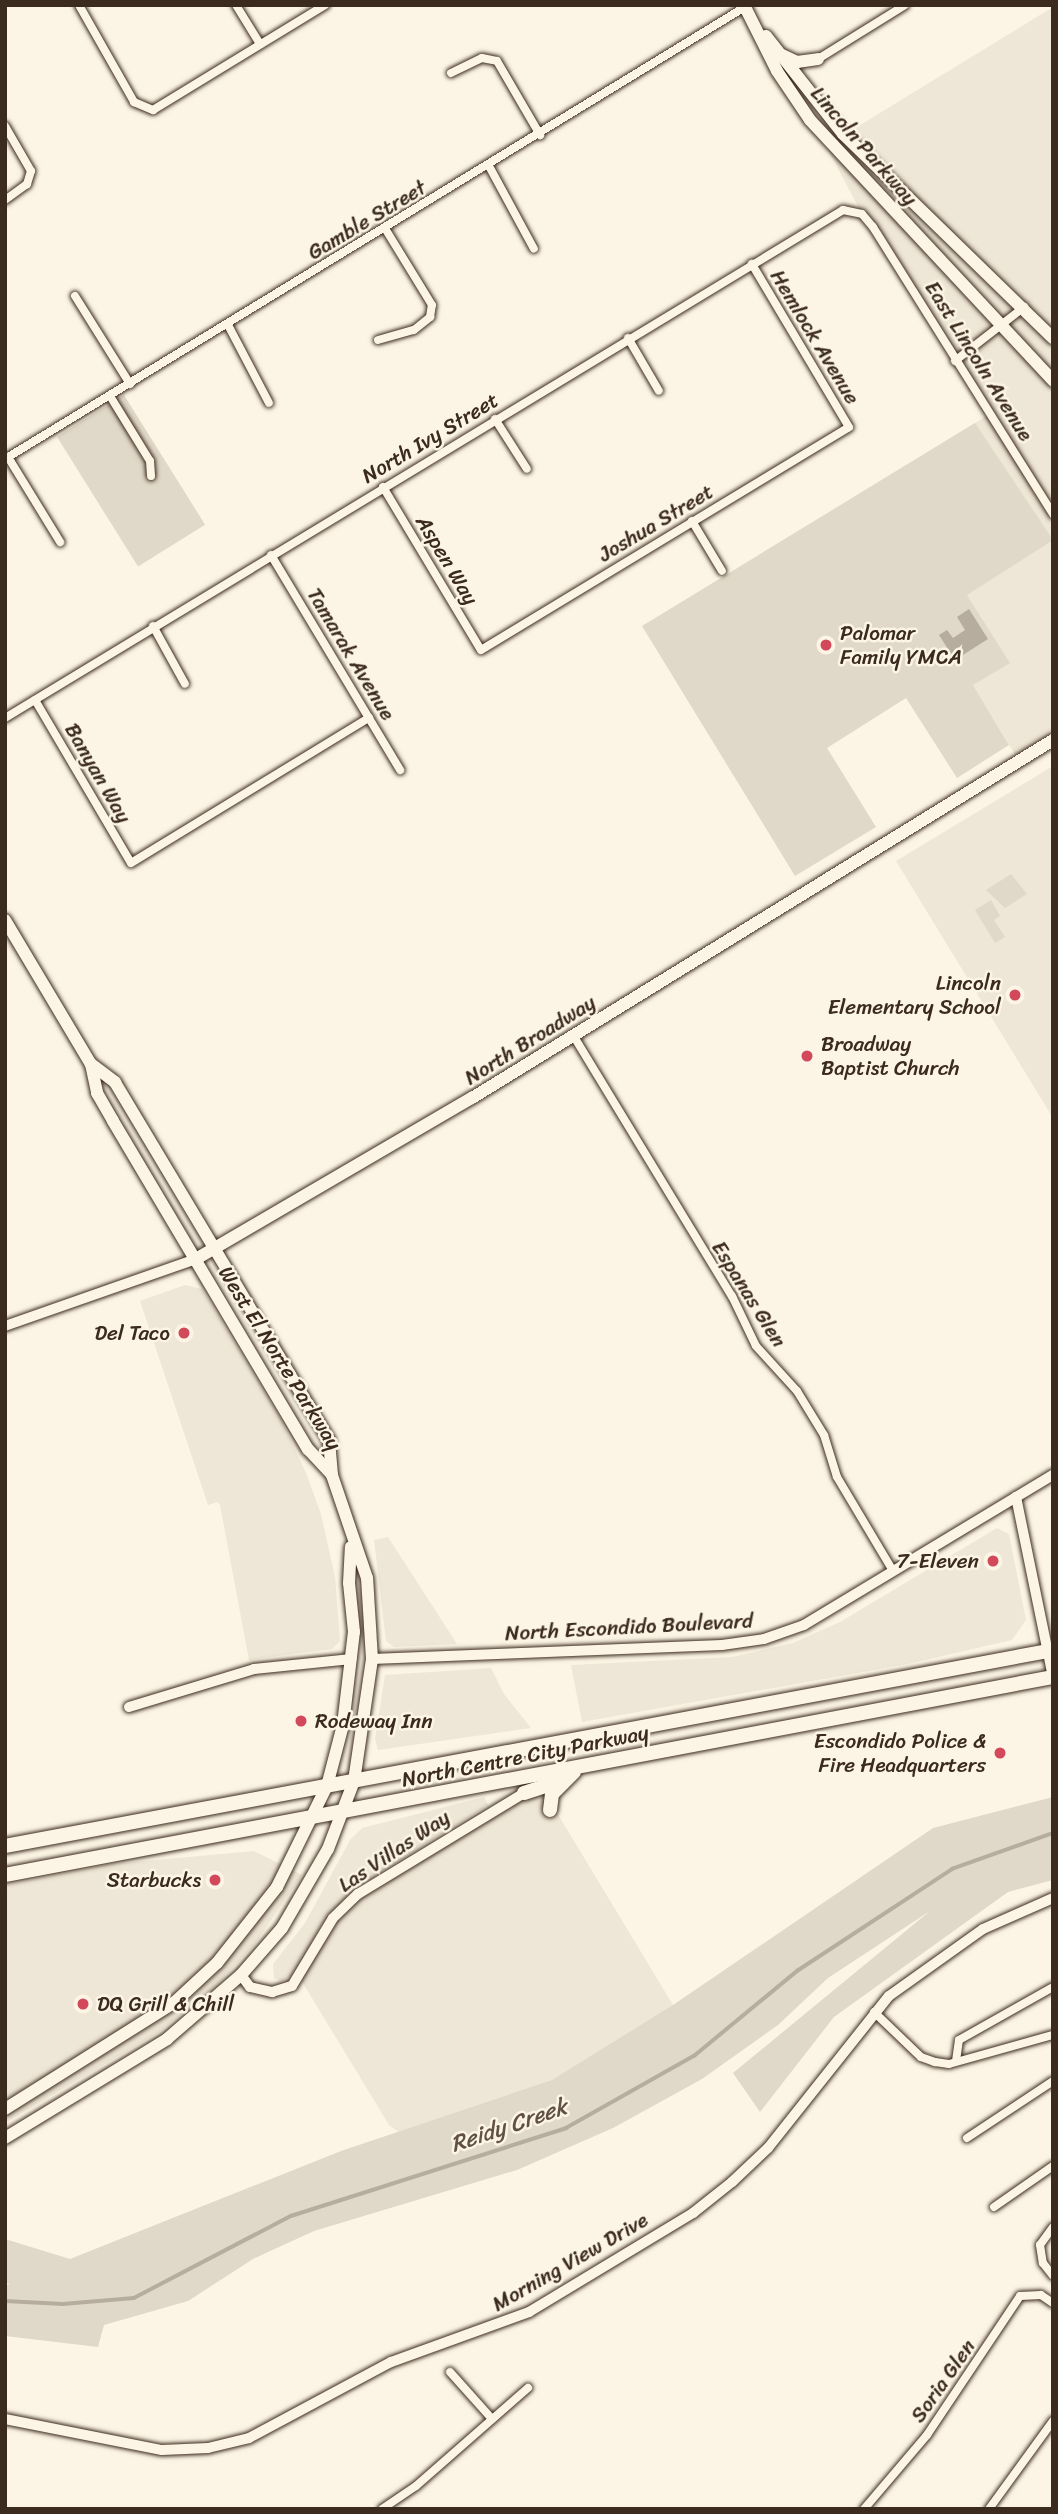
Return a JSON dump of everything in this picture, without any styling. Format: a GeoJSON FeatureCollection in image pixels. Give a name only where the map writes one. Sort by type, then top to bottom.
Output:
{"type":"FeatureCollection","features":[{"type":"Feature","properties":{"kind":"highway","name":"North Centre City Parkway"},"geometry":{"type":"LineString","coordinates":[[5,1846],[1050,1650]]}},
{"type":"Feature","properties":{"kind":"highway","name":"North Centre City Parkway"},"geometry":{"type":"LineString","coordinates":[[5,1875],[578,1769],[1053,1677]]}},
{"type":"Feature","properties":{"kind":"highway"},"geometry":{"type":"LineString","coordinates":[[524,1793],[561,1781],[578,1769]]}},
{"type":"Feature","properties":{"kind":"highway"},"geometry":{"type":"LineString","coordinates":[[550,1810],[552,1794],[561,1781]]}},
{"type":"Feature","properties":{"kind":"main road","name":"Lincoln Parkway"},"geometry":{"type":"LineString","coordinates":[[744,6],[843,134],[1053,338]]}},
{"type":"Feature","properties":{"kind":"main road","name":"Lincoln Parkway"},"geometry":{"type":"LineString","coordinates":[[744,6],[777,71],[810,120],[1053,381]]}},
{"type":"Feature","properties":{"kind":"main road"},"geometry":{"type":"LineString","coordinates":[[780,54],[797,62],[818,58]]}},
{"type":"Feature","properties":{"kind":"main road","name":"North Broadway"},"geometry":{"type":"LineString","coordinates":[[5,1326],[196,1259],[217,1249],[573,1035],[1053,740]]}},
{"type":"Feature","properties":{"kind":"main road"},"geometry":{"type":"LineString","coordinates":[[5,920],[91,1064]]}},
{"type":"Feature","properties":{"kind":"main road","name":"West El Norte Parkway"},"geometry":{"type":"LineString","coordinates":[[5,2138],[167,2039],[242,1975],[298,1904],[344,1811],[354,1781],[372,1658],[367,1578],[352,1545],[332,1475],[329,1440],[314,1409],[115,1082],[91,1064]]}},
{"type":"Feature","properties":{"kind":"main road","name":"West El Norte Parkway"},"geometry":{"type":"LineString","coordinates":[[91,1064],[97,1093],[309,1450],[332,1475]]}},
{"type":"Feature","properties":{"kind":"main road","name":"West El Norte Parkway"},"geometry":{"type":"LineString","coordinates":[[5,2109],[150,2020],[198,1981],[263,1908],[327,1786],[343,1725],[351,1659],[352,1545]]}},
{"type":"Feature","properties":{"kind":"street"},"geometry":{"type":"LineString","coordinates":[[79,5],[134,102],[144,109],[162,107],[188,86],[325,5]]}},
{"type":"Feature","properties":{"kind":"street"},"geometry":{"type":"LineString","coordinates":[[236,5],[260,44]]}},
{"type":"Feature","properties":{"kind":"street"},"geometry":{"type":"LineString","coordinates":[[818,58],[905,5]]}},
{"type":"Feature","properties":{"kind":"street","name":"Gamble Street"},"geometry":{"type":"LineString","coordinates":[[7,458],[386,230],[744,6]]}},
{"type":"Feature","properties":{"kind":"street"},"geometry":{"type":"LineString","coordinates":[[451,73],[482,58],[497,61],[540,135]]}},
{"type":"Feature","properties":{"kind":"street"},"geometry":{"type":"LineString","coordinates":[[5,126],[31,171],[27,184],[7,199]]}},
{"type":"Feature","properties":{"kind":"street"},"geometry":{"type":"LineString","coordinates":[[489,166],[534,250]]}},
{"type":"Feature","properties":{"kind":"street","name":"North Ivy Street"},"geometry":{"type":"LineString","coordinates":[[5,718],[843,209],[862,214],[873,227]]}},
{"type":"Feature","properties":{"kind":"street","name":"East Lincoln Avenue"},"geometry":{"type":"LineString","coordinates":[[873,227],[1053,514]]}},
{"type":"Feature","properties":{"kind":"street"},"geometry":{"type":"LineString","coordinates":[[378,340],[414,330],[430,317],[432,304],[386,230]]}},
{"type":"Feature","properties":{"kind":"street","name":"Hemlock Avenue"},"geometry":{"type":"LineString","coordinates":[[752,264],[849,427]]}},
{"type":"Feature","properties":{"kind":"street"},"geometry":{"type":"LineString","coordinates":[[75,296],[130,384]]}},
{"type":"Feature","properties":{"kind":"street"},"geometry":{"type":"LineString","coordinates":[[955,361],[1024,307]]}},
{"type":"Feature","properties":{"kind":"street"},"geometry":{"type":"LineString","coordinates":[[228,325],[269,404]]}},
{"type":"Feature","properties":{"kind":"street"},"geometry":{"type":"LineString","coordinates":[[628,338],[659,391]]}},
{"type":"Feature","properties":{"kind":"street"},"geometry":{"type":"LineString","coordinates":[[110,396],[150,461],[151,476]]}},
{"type":"Feature","properties":{"kind":"street"},"geometry":{"type":"LineString","coordinates":[[495,419],[527,469]]}},
{"type":"Feature","properties":{"kind":"street","name":"Joshua Street"},"geometry":{"type":"LineString","coordinates":[[481,650],[849,427]]}},
{"type":"Feature","properties":{"kind":"street"},"geometry":{"type":"LineString","coordinates":[[7,458],[60,542]]}},
{"type":"Feature","properties":{"kind":"street","name":"Aspen Way"},"geometry":{"type":"LineString","coordinates":[[383,487],[481,650]]}},
{"type":"Feature","properties":{"kind":"street"},"geometry":{"type":"LineString","coordinates":[[692,522],[722,571]]}},
{"type":"Feature","properties":{"kind":"street","name":"Tamarak Avenue"},"geometry":{"type":"LineString","coordinates":[[271,555],[400,770]]}},
{"type":"Feature","properties":{"kind":"street"},"geometry":{"type":"LineString","coordinates":[[153,626],[185,684]]}},
{"type":"Feature","properties":{"kind":"street","name":"Banyan Way"},"geometry":{"type":"LineString","coordinates":[[35,700],[131,863],[369,718]]}},
{"type":"Feature","properties":{"kind":"street","name":"Espanas Glen"},"geometry":{"type":"LineString","coordinates":[[573,1035],[732,1296],[755,1346],[797,1391],[824,1435],[837,1477],[893,1571]]}},
{"type":"Feature","properties":{"kind":"street","name":"North Escondido Boulevard"},"geometry":{"type":"LineString","coordinates":[[372,1658],[722,1645],[764,1639],[804,1625],[1052,1476]]}},
{"type":"Feature","properties":{"kind":"street"},"geometry":{"type":"LineString","coordinates":[[1016,1497],[1050,1650],[1053,1677]]}},
{"type":"Feature","properties":{"kind":"street"},"geometry":{"type":"LineString","coordinates":[[129,1707],[254,1669],[351,1659]]}},
{"type":"Feature","properties":{"kind":"street","name":"Las Villas Way"},"geometry":{"type":"LineString","coordinates":[[242,1975],[250,1987],[272,1992],[292,1986],[333,1918],[358,1894],[524,1793]]}},
{"type":"Feature","properties":{"kind":"street","name":"Morning View Drive"},"geometry":{"type":"LineString","coordinates":[[5,2419],[162,2450],[208,2448],[249,2438],[391,2362],[530,2312],[693,2213],[732,2182],[768,2148],[889,1996],[983,1929],[1053,1898]]}},
{"type":"Feature","properties":{"kind":"street"},"geometry":{"type":"LineString","coordinates":[[956,2062],[959,2040],[1053,1987]]}},
{"type":"Feature","properties":{"kind":"street"},"geometry":{"type":"LineString","coordinates":[[874,2012],[921,2057],[956,2062],[1053,2035]]}},
{"type":"Feature","properties":{"kind":"street"},"geometry":{"type":"LineString","coordinates":[[967,2138],[1053,2081]]}},
{"type":"Feature","properties":{"kind":"street"},"geometry":{"type":"LineString","coordinates":[[994,2207],[1053,2166]]}},
{"type":"Feature","properties":{"kind":"street"},"geometry":{"type":"LineString","coordinates":[[1053,2227],[1040,2245],[1043,2263],[1053,2276]]}},
{"type":"Feature","properties":{"kind":"street","name":"Soria Glen"},"geometry":{"type":"LineString","coordinates":[[864,2509],[927,2435],[1020,2295],[1041,2295],[1053,2303]]}},
{"type":"Feature","properties":{"kind":"street"},"geometry":{"type":"LineString","coordinates":[[450,2372],[492,2419]]}},
{"type":"Feature","properties":{"kind":"street"},"geometry":{"type":"LineString","coordinates":[[382,2509],[416,2486],[528,2388]]}},
{"type":"Feature","properties":{"kind":"street"},"geometry":{"type":"LineString","coordinates":[[989,2509],[1053,2421]]}},
{"type":"Feature","properties":{"kind":"shaded area"},"geometry":{"type":"Polygon","coordinates":[[[1053,7],[1053,740],[1019,761],[973,685],[1009,662],[969,598],[932,620],[859,494],[988,415],[862,214],[826,146],[1053,7]]]}},
{"type":"Feature","properties":{"kind":"shaded area"},"geometry":{"type":"Polygon","coordinates":[[[124,395],[205,525],[138,567],[57,437],[124,395]]]}},
{"type":"Feature","properties":{"kind":"shaded area","name":"Palomar Family YMCA"},"geometry":{"type":"Polygon","coordinates":[[[975,423],[1053,540],[967,595],[1010,663],[973,685],[1009,745],[957,778],[906,698],[827,748],[876,827],[795,876],[642,626],[975,423]]]}},
{"type":"Feature","properties":{"kind":"shaded area"},"geometry":{"type":"Polygon","coordinates":[[[969,609],[988,639],[955,660],[939,635],[947,630],[953,638],[965,630],[957,617],[969,609]]]}},
{"type":"Feature","properties":{"kind":"shaded area","name":"Lincoln Elementary School"},"geometry":{"type":"Polygon","coordinates":[[[1053,766],[1053,1118],[896,861],[1053,766]]]}},
{"type":"Feature","properties":{"kind":"shaded area"},"geometry":{"type":"Polygon","coordinates":[[[1011,874],[1027,894],[1005,908],[986,890],[1011,874]]]}},
{"type":"Feature","properties":{"kind":"shaded area"},"geometry":{"type":"Polygon","coordinates":[[[991,900],[1000,916],[994,920],[1005,937],[995,943],[975,910],[991,900]]]}},
{"type":"Feature","properties":{"kind":"shaded area"},"geometry":{"type":"Polygon","coordinates":[[[185,1285],[202,1289],[283,1423],[306,1473],[321,1514],[335,1577],[340,1641],[332,1649],[249,1660],[220,1505],[218,1502],[208,1505],[140,1301],[185,1285]]]}},
{"type":"Feature","properties":{"kind":"shaded area"},"geometry":{"type":"Polygon","coordinates":[[[997,1528],[1009,1534],[1026,1620],[1012,1640],[908,1664],[582,1722],[571,1665],[732,1657],[793,1643],[840,1622],[997,1528]]]}},
{"type":"Feature","properties":{"kind":"shaded area"},"geometry":{"type":"Polygon","coordinates":[[[388,1537],[457,1644],[394,1647],[386,1641],[374,1540],[388,1537]]]}},
{"type":"Feature","properties":{"kind":"shaded area"},"geometry":{"type":"Polygon","coordinates":[[[491,1668],[504,1694],[531,1728],[378,1750],[375,1739],[385,1675],[491,1668]]]}},
{"type":"Feature","properties":{"kind":"shaded area"},"geometry":{"type":"Polygon","coordinates":[[[542,1788],[673,2005],[616,2047],[552,2080],[400,2133],[389,2125],[298,1975],[315,1946],[358,1894],[542,1788]]]}},
{"type":"Feature","properties":{"kind":"shaded area"},"geometry":{"type":"Polygon","coordinates":[[[484,1797],[488,1805],[357,1887],[321,1925],[293,1975],[282,1981],[274,1978],[273,1964],[305,1923],[350,1840],[362,1828],[484,1797]]]}},
{"type":"Feature","properties":{"kind":"shaded area"},"geometry":{"type":"Polygon","coordinates":[[[1053,1797],[1053,1880],[1008,1892],[834,2017],[760,2112],[733,2073],[930,1911],[828,1978],[778,2025],[702,2079],[613,2128],[517,2170],[314,2231],[253,2259],[188,2301],[104,2325],[98,2347],[5,2336],[5,2284],[10,2285],[5,2281],[5,2239],[70,2259],[341,2151],[552,2080],[673,2005],[933,1828],[1053,1797]]]}},
{"type":"Feature","properties":{"kind":"shaded area"},"geometry":{"type":"Polygon","coordinates":[[[254,1851],[302,1875],[254,1945],[216,1985],[159,2032],[5,2123],[5,1885],[112,1864],[254,1851]]]}},
{"type":"Feature","properties":{"kind":"waterway","name":"Reidy Creek"},"geometry":{"type":"LineString","coordinates":[[5,2301],[63,2304],[134,2298],[291,2216],[566,2128],[694,2056],[797,1971],[952,1869],[1053,1833]]}},
{"type":"Feature","properties":{"kind":"place","name":"Palomar Family YMCA"},"geometry":{"type":"Point","coordinates":[826,645]}},
{"type":"Feature","properties":{"kind":"place","name":"Lincoln Elementary School"},"geometry":{"type":"Point","coordinates":[1015,995]}},
{"type":"Feature","properties":{"kind":"place","name":"Broadway Baptist Church"},"geometry":{"type":"Point","coordinates":[807,1056]}},
{"type":"Feature","properties":{"kind":"place","name":"Del Taco"},"geometry":{"type":"Point","coordinates":[184,1333]}},
{"type":"Feature","properties":{"kind":"place","name":"7-Eleven"},"geometry":{"type":"Point","coordinates":[993,1561]}},
{"type":"Feature","properties":{"kind":"place","name":"Rodeway Inn"},"geometry":{"type":"Point","coordinates":[301,1721]}},
{"type":"Feature","properties":{"kind":"place","name":"Escondido Police & Fire Headquarters"},"geometry":{"type":"Point","coordinates":[1000,1753]}},
{"type":"Feature","properties":{"kind":"place","name":"Starbucks"},"geometry":{"type":"Point","coordinates":[215,1880]}},
{"type":"Feature","properties":{"kind":"place","name":"DQ Grill & Chill"},"geometry":{"type":"Point","coordinates":[83,2004]}}]}
